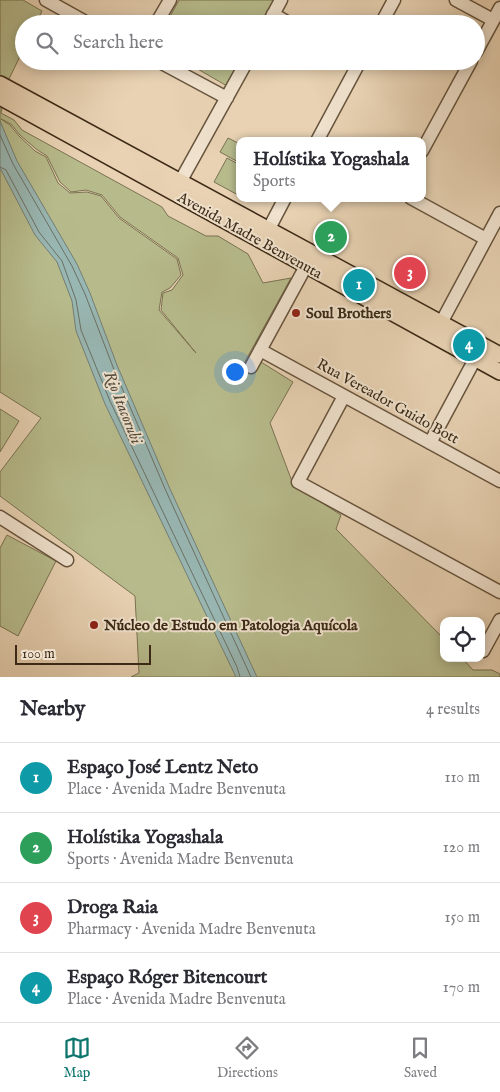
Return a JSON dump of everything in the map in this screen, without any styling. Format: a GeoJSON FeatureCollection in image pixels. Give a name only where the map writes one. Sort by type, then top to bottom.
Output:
{"type":"FeatureCollection","features":[{"type":"Feature","properties":{"kind":"main road","name":"Avenida Madre Benvenuta"},"geometry":{"type":"LineString","coordinates":[[4,91],[20,108],[176,188]]}},
{"type":"Feature","properties":{"kind":"main road","name":"Avenida Madre Benvenuta"},"geometry":{"type":"LineString","coordinates":[[4,91],[265,236],[441,323],[500,355]]}},
{"type":"Feature","properties":{"kind":"main road","name":"Avenida Madre Benvenuta"},"geometry":{"type":"LineString","coordinates":[[265,236],[306,266],[500,372]]}},
{"type":"Feature","properties":{"kind":"street"},"geometry":{"type":"LineString","coordinates":[[46,0],[73,15]]}},
{"type":"Feature","properties":{"kind":"street"},"geometry":{"type":"LineString","coordinates":[[161,15],[170,0]]}},
{"type":"Feature","properties":{"kind":"street"},"geometry":{"type":"LineString","coordinates":[[273,15],[281,0]]}},
{"type":"Feature","properties":{"kind":"street"},"geometry":{"type":"LineString","coordinates":[[386,15],[394,0]]}},
{"type":"Feature","properties":{"kind":"street"},"geometry":{"type":"LineString","coordinates":[[456,0],[484,15]]}},
{"type":"Feature","properties":{"kind":"street"},"geometry":{"type":"LineString","coordinates":[[485,35],[500,8]]}},
{"type":"Feature","properties":{"kind":"street"},"geometry":{"type":"LineString","coordinates":[[485,16],[493,20]]}},
{"type":"Feature","properties":{"kind":"street"},"geometry":{"type":"LineString","coordinates":[[175,70],[226,98]]}},
{"type":"Feature","properties":{"kind":"street"},"geometry":{"type":"LineString","coordinates":[[176,188],[242,70]]}},
{"type":"Feature","properties":{"kind":"street"},"geometry":{"type":"LineString","coordinates":[[319,137],[354,70]]}},
{"type":"Feature","properties":{"kind":"street"},"geometry":{"type":"LineString","coordinates":[[426,144],[466,70]]}},
{"type":"Feature","properties":{"kind":"street"},"geometry":{"type":"LineString","coordinates":[[265,236],[283,202]]}},
{"type":"Feature","properties":{"kind":"street"},"geometry":{"type":"LineString","coordinates":[[418,202],[486,239]]}},
{"type":"Feature","properties":{"kind":"street"},"geometry":{"type":"LineString","coordinates":[[441,323],[500,213]]}},
{"type":"Feature","properties":{"kind":"street"},"geometry":{"type":"LineString","coordinates":[[251,367],[306,266]]}},
{"type":"Feature","properties":{"kind":"street","name":"Rua Vereador Guido Bott"},"geometry":{"type":"LineString","coordinates":[[260,350],[500,481]]}},
{"type":"Feature","properties":{"kind":"street"},"geometry":{"type":"LineString","coordinates":[[430,442],[475,359]]}},
{"type":"Feature","properties":{"kind":"street"},"geometry":{"type":"LineString","coordinates":[[344,396],[298,482],[500,592]]}},
{"type":"Feature","properties":{"kind":"street"},"geometry":{"type":"LineString","coordinates":[[0,517],[67,560]]}},
{"type":"Feature","properties":{"kind":"street"},"geometry":{"type":"LineString","coordinates":[[485,647],[500,620]]}},
{"type":"Feature","properties":{"kind":"green space"},"geometry":{"type":"Polygon","coordinates":[[[0,0],[23,0],[42,11],[40,15],[15,15],[15,67],[8,81],[1,113],[14,120],[22,130],[162,207],[168,216],[206,236],[218,236],[248,254],[263,283],[291,278],[242,367],[253,374],[261,362],[293,382],[270,423],[293,484],[341,515],[336,529],[440,635],[440,662],[466,662],[473,670],[492,670],[500,674],[500,677],[131,677],[139,673],[135,596],[0,496],[0,472],[41,418],[0,392],[0,0]],[[1,119],[10,125],[35,151],[46,157],[58,183],[70,193],[87,192],[101,196],[119,218],[177,259],[181,275],[170,288],[162,292],[159,310],[196,353],[161,310],[163,293],[172,290],[183,275],[178,258],[120,217],[102,195],[86,190],[71,192],[60,182],[47,156],[36,149],[11,124],[1,119]]]}},
{"type":"Feature","properties":{"kind":"green space"},"geometry":{"type":"Polygon","coordinates":[[[179,0],[275,0],[266,15],[171,15],[179,0]]]}},
{"type":"Feature","properties":{"kind":"green space"},"geometry":{"type":"Polygon","coordinates":[[[199,70],[235,70],[227,86],[199,70]]]}},
{"type":"Feature","properties":{"kind":"green space"},"geometry":{"type":"Polygon","coordinates":[[[228,138],[236,142],[236,161],[220,152],[228,138]]]}},
{"type":"Feature","properties":{"kind":"green space"},"geometry":{"type":"Polygon","coordinates":[[[227,158],[236,163],[236,194],[214,182],[227,158]]]}},
{"type":"Feature","properties":{"kind":"green space"},"geometry":{"type":"Polygon","coordinates":[[[0,409],[19,421],[0,452],[0,409]]]}},
{"type":"Feature","properties":{"kind":"green space"},"geometry":{"type":"Polygon","coordinates":[[[7,535],[56,561],[18,636],[0,626],[0,548],[7,535]]]}},
{"type":"Feature","properties":{"kind":"water","name":"Rio Itacorubi"},"geometry":{"type":"Polygon","coordinates":[[[0,121],[17,161],[77,264],[117,365],[170,489],[257,677],[236,677],[105,404],[76,331],[72,301],[57,262],[35,235],[0,168],[0,121]]]}},
{"type":"Feature","properties":{"kind":"place","name":"Holístika Yogashala"},"geometry":{"type":"Point","coordinates":[331,237]}},
{"type":"Feature","properties":{"kind":"place","name":"Droga Raia"},"geometry":{"type":"Point","coordinates":[410,273]}},
{"type":"Feature","properties":{"kind":"place","name":"Espaço José Lentz Neto"},"geometry":{"type":"Point","coordinates":[359,285]}},
{"type":"Feature","properties":{"kind":"place","name":"Soul Brothers"},"geometry":{"type":"Point","coordinates":[296,313]}},
{"type":"Feature","properties":{"kind":"place","name":"Espaço Róger Bitencourt"},"geometry":{"type":"Point","coordinates":[469,345]}},
{"type":"Feature","properties":{"kind":"place","name":"Núcleo de Estudo em Patologia Aquícola"},"geometry":{"type":"Point","coordinates":[94,625]}}]}
